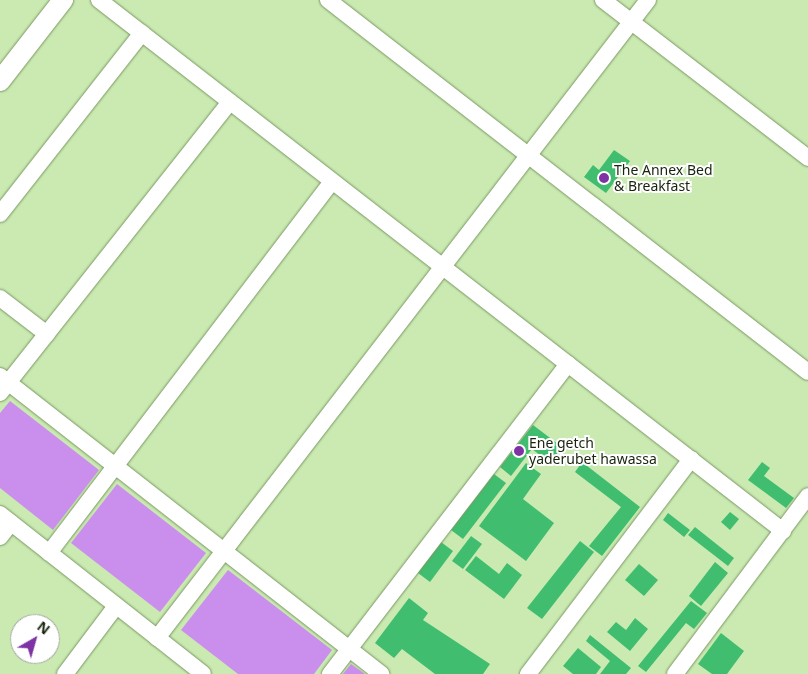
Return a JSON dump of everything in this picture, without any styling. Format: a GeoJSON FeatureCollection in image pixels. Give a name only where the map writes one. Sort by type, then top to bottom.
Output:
{"type":"FeatureCollection","features":[{"type":"Feature","properties":{"kind":"street"},"geometry":{"type":"LineString","coordinates":[[0,81],[63,0]]}},
{"type":"Feature","properties":{"kind":"street"},"geometry":{"type":"LineString","coordinates":[[99,0],[783,531]]}},
{"type":"Feature","properties":{"kind":"street"},"geometry":{"type":"LineString","coordinates":[[328,0],[808,372]]}},
{"type":"Feature","properties":{"kind":"street"},"geometry":{"type":"LineString","coordinates":[[603,0],[808,158]]}},
{"type":"Feature","properties":{"kind":"street"},"geometry":{"type":"LineString","coordinates":[[157,638],[648,0]]}},
{"type":"Feature","properties":{"kind":"street"},"geometry":{"type":"LineString","coordinates":[[0,214],[142,33]]}},
{"type":"Feature","properties":{"kind":"street"},"geometry":{"type":"LineString","coordinates":[[230,102],[47,334],[3,384],[117,467],[381,674]]}},
{"type":"Feature","properties":{"kind":"street"},"geometry":{"type":"LineString","coordinates":[[49,553],[117,467],[332,181]]}},
{"type":"Feature","properties":{"kind":"street"},"geometry":{"type":"LineString","coordinates":[[0,298],[47,334]]}},
{"type":"Feature","properties":{"kind":"street"},"geometry":{"type":"LineString","coordinates":[[330,674],[568,364]]}},
{"type":"Feature","properties":{"kind":"street"},"geometry":{"type":"LineString","coordinates":[[528,674],[690,459]]}},
{"type":"Feature","properties":{"kind":"street"},"geometry":{"type":"LineString","coordinates":[[674,674],[808,496]]}},
{"type":"Feature","properties":{"kind":"street"},"geometry":{"type":"LineString","coordinates":[[0,537],[5,519],[203,674]]}},
{"type":"Feature","properties":{"kind":"street"},"geometry":{"type":"LineString","coordinates":[[65,674],[116,606]]}},
{"type":"Feature","properties":{"kind":"shaded area"},"geometry":{"type":"Polygon","coordinates":[[[10,401],[99,470],[53,530],[0,488],[0,413],[10,401]]]}},
{"type":"Feature","properties":{"kind":"shaded area"},"geometry":{"type":"Polygon","coordinates":[[[117,484],[206,553],[160,612],[71,543],[117,484]]]}},
{"type":"Feature","properties":{"kind":"shaded area"},"geometry":{"type":"Polygon","coordinates":[[[228,570],[332,650],[314,674],[238,674],[181,630],[228,570]]]}},
{"type":"Feature","properties":{"kind":"shaded area"},"geometry":{"type":"Polygon","coordinates":[[[351,664],[365,674],[343,674],[351,664]]]}},
{"type":"Feature","properties":{"kind":"building"},"geometry":{"type":"Polygon","coordinates":[[[614,150],[630,161],[606,193],[584,177],[593,165],[599,170],[614,150]]]}},
{"type":"Feature","properties":{"kind":"building"},"geometry":{"type":"Polygon","coordinates":[[[533,425],[562,447],[550,463],[532,449],[511,476],[500,467],[533,425]]]}},
{"type":"Feature","properties":{"kind":"building"},"geometry":{"type":"Polygon","coordinates":[[[582,462],[640,507],[602,556],[589,546],[621,507],[575,472],[582,462]]]}},
{"type":"Feature","properties":{"kind":"building"},"geometry":{"type":"Polygon","coordinates":[[[762,462],[770,468],[764,476],[794,498],[786,508],[748,480],[762,462]]]}},
{"type":"Feature","properties":{"kind":"building"},"geometry":{"type":"Polygon","coordinates":[[[526,463],[541,474],[523,499],[554,523],[526,561],[479,526],[526,463]]]}},
{"type":"Feature","properties":{"kind":"building"},"geometry":{"type":"Polygon","coordinates":[[[494,474],[506,483],[463,539],[451,530],[494,474]]]}},
{"type":"Feature","properties":{"kind":"building"},"geometry":{"type":"Polygon","coordinates":[[[730,512],[739,519],[730,530],[721,522],[730,512]]]}},
{"type":"Feature","properties":{"kind":"building"},"geometry":{"type":"Polygon","coordinates":[[[668,513],[690,530],[684,537],[663,520],[668,513]]]}},
{"type":"Feature","properties":{"kind":"building"},"geometry":{"type":"Polygon","coordinates":[[[695,527],[734,558],[728,566],[688,535],[695,527]]]}},
{"type":"Feature","properties":{"kind":"building"},"geometry":{"type":"Polygon","coordinates":[[[471,536],[482,544],[463,569],[452,561],[471,536]]]}},
{"type":"Feature","properties":{"kind":"building"},"geometry":{"type":"Polygon","coordinates":[[[580,541],[594,552],[542,619],[527,608],[580,541]]]}},
{"type":"Feature","properties":{"kind":"building"},"geometry":{"type":"Polygon","coordinates":[[[441,542],[453,551],[430,582],[418,573],[441,542]]]}},
{"type":"Feature","properties":{"kind":"building"},"geometry":{"type":"Polygon","coordinates":[[[476,556],[499,574],[507,563],[522,575],[504,599],[465,570],[476,556]]]}},
{"type":"Feature","properties":{"kind":"building"},"geometry":{"type":"Polygon","coordinates":[[[715,562],[728,573],[701,606],[689,596],[715,562]]]}},
{"type":"Feature","properties":{"kind":"building"},"geometry":{"type":"Polygon","coordinates":[[[639,564],[658,580],[644,596],[625,580],[639,564]]]}},
{"type":"Feature","properties":{"kind":"building"},"geometry":{"type":"Polygon","coordinates":[[[409,598],[428,613],[423,620],[490,664],[483,674],[435,674],[402,649],[394,658],[375,643],[409,598]]]}},
{"type":"Feature","properties":{"kind":"building"},"geometry":{"type":"Polygon","coordinates":[[[691,601],[707,613],[694,629],[686,623],[646,672],[638,666],[691,601]]]}},
{"type":"Feature","properties":{"kind":"building"},"geometry":{"type":"Polygon","coordinates":[[[635,618],[648,629],[630,651],[607,632],[616,622],[626,630],[635,618]]]}},
{"type":"Feature","properties":{"kind":"building"},"geometry":{"type":"Polygon","coordinates":[[[721,633],[744,651],[727,674],[712,674],[698,664],[721,633]]]}},
{"type":"Feature","properties":{"kind":"building"},"geometry":{"type":"Polygon","coordinates":[[[590,635],[631,668],[626,674],[600,674],[610,661],[586,641],[590,635]]]}},
{"type":"Feature","properties":{"kind":"building"},"geometry":{"type":"Polygon","coordinates":[[[578,648],[601,667],[596,674],[573,674],[563,666],[578,648]]]}},
{"type":"Feature","properties":{"kind":"place","name":"The Annex Bed & Breakfast"},"geometry":{"type":"Point","coordinates":[604,178]}},
{"type":"Feature","properties":{"kind":"place","name":"Ene getch yaderubet hawassa"},"geometry":{"type":"Point","coordinates":[519,451]}}]}
